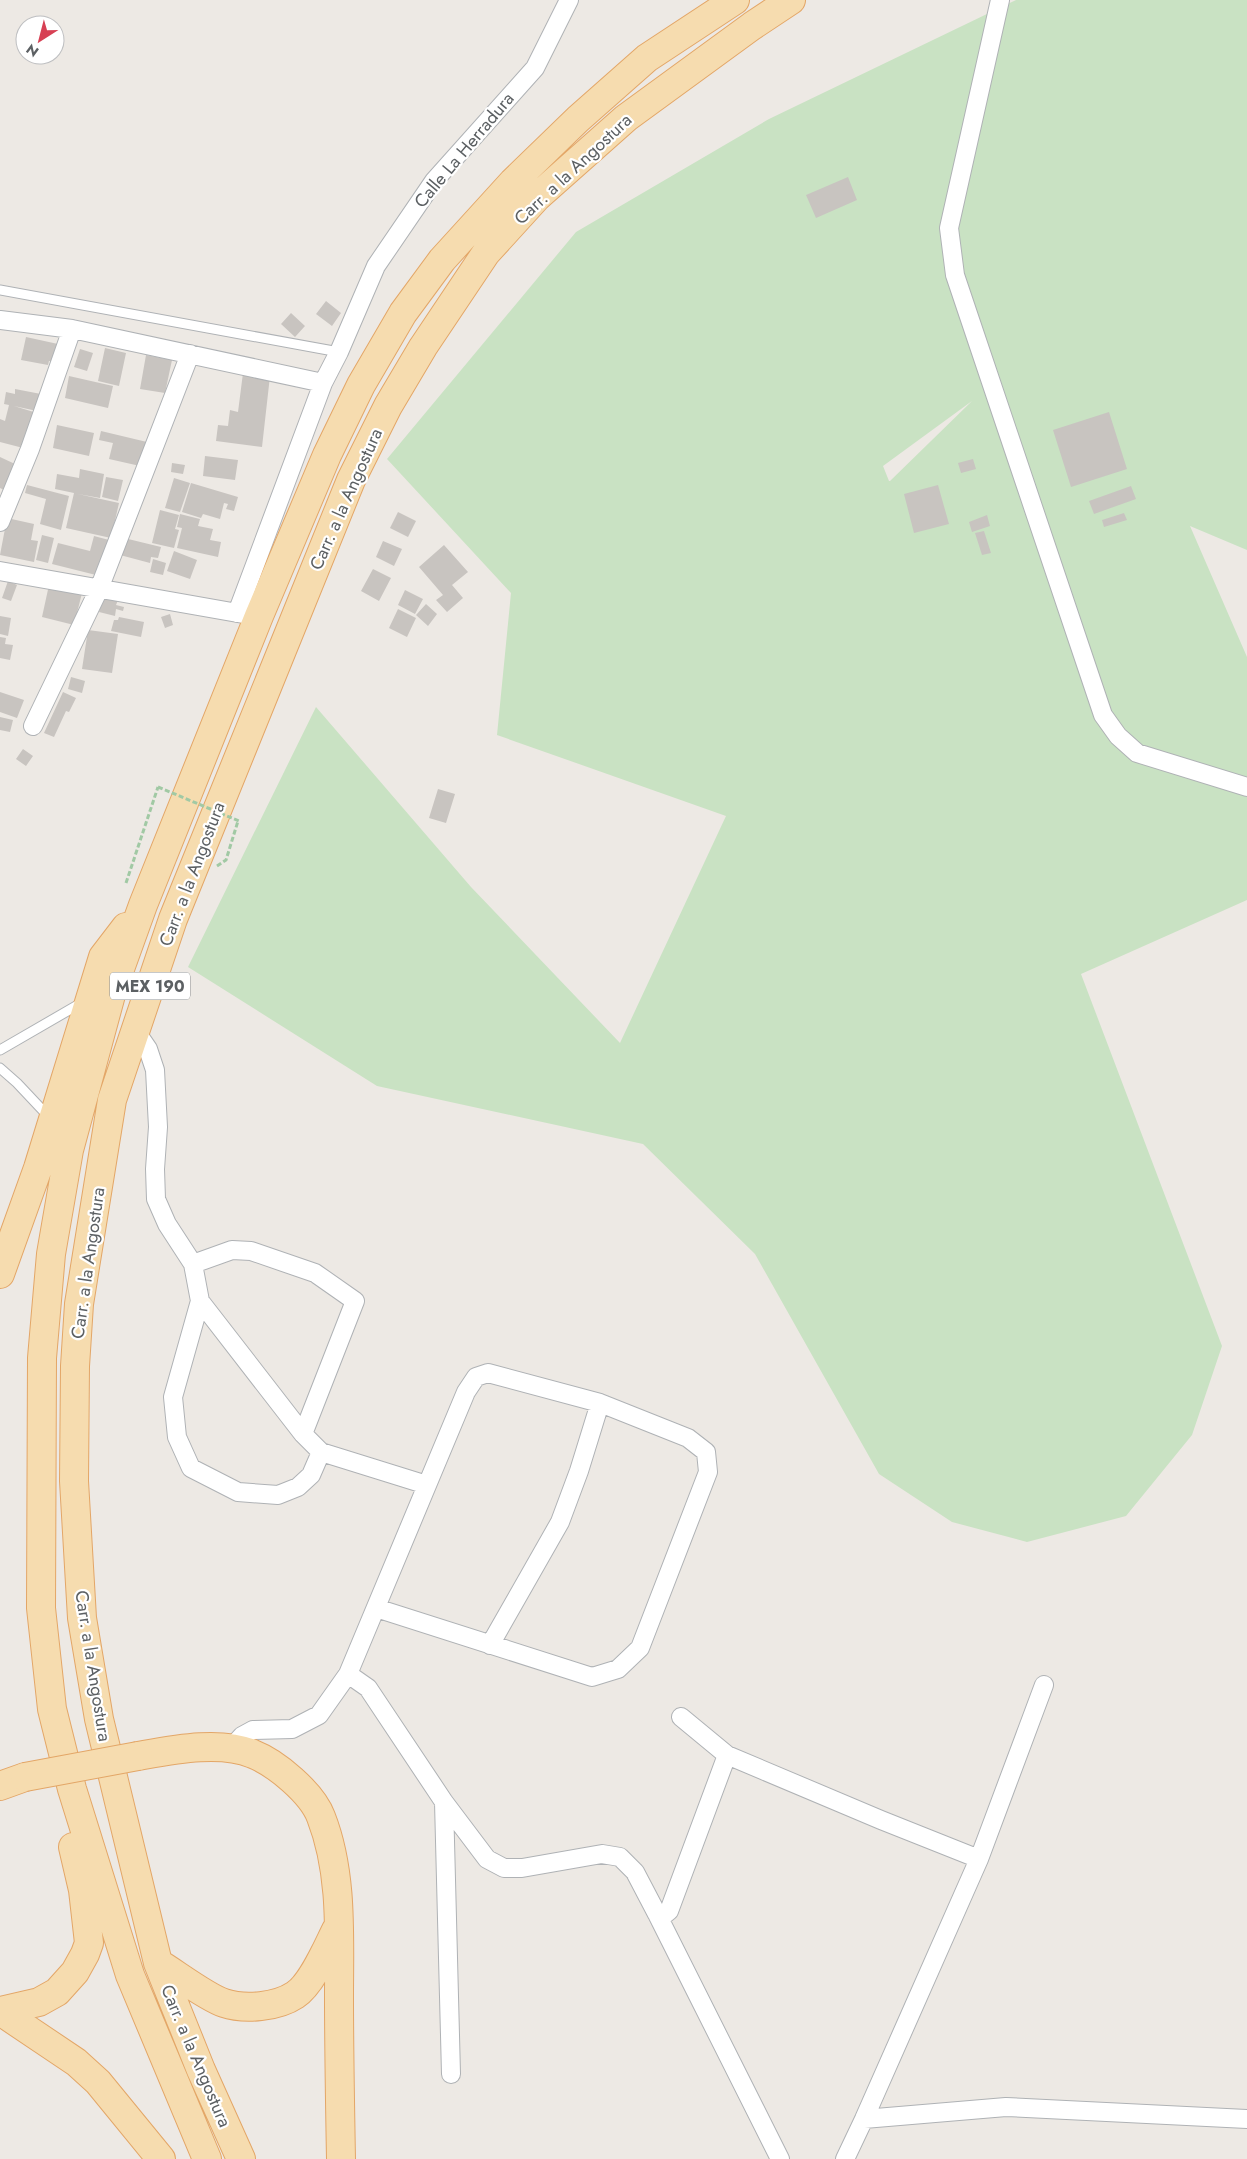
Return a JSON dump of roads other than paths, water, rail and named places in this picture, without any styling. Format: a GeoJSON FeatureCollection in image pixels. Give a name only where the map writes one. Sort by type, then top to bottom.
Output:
{"type":"FeatureCollection","features":[{"type":"Feature","properties":{"kind":"main road","name":"Carr. a la Angostura"},"geometry":{"type":"LineString","coordinates":[[241,2159],[201,2070],[158,1963],[99,1719],[82,1618],[74,1480],[75,1366],[80,1304],[112,1100],[173,919],[351,480],[388,406],[423,347],[486,253],[537,197],[626,118],[752,26],[792,0]]}},
{"type":"Feature","properties":{"kind":"main road","name":"Carr. a la Angostura"},"geometry":{"type":"LineString","coordinates":[[207,2159],[130,1975],[72,1789],[52,1709],[41,1608],[42,1358],[50,1254],[72,1140],[112,991],[248,615],[361,385],[403,313],[442,260],[512,182],[647,58],[733,1]]}},
{"type":"Feature","properties":{"kind":"main road"},"geometry":{"type":"LineString","coordinates":[[0,1274],[38,1168],[103,957],[143,905]]}},
{"type":"Feature","properties":{"kind":"main road"},"geometry":{"type":"LineString","coordinates":[[13,1781],[184,1748],[231,1748],[252,1753],[272,1763],[300,1786],[321,1815],[334,1862],[338,1924],[340,2159]]}},
{"type":"Feature","properties":{"kind":"main road"},"geometry":{"type":"LineString","coordinates":[[0,2011],[39,2002],[57,1992],[75,1972],[89,1942],[83,1890],[66,1821],[67,1807],[72,1789]]}},
{"type":"Feature","properties":{"kind":"main road"},"geometry":{"type":"LineString","coordinates":[[158,1963],[223,2003],[242,2006],[273,2004],[296,1994],[315,1971],[338,1924]]}},
{"type":"Feature","properties":{"kind":"main road"},"geometry":{"type":"LineString","coordinates":[[0,2011],[54,2045],[98,2082],[161,2159]]}},
{"type":"Feature","properties":{"kind":"street","name":"Calle La Herradura"},"geometry":{"type":"LineString","coordinates":[[248,615],[323,383],[339,352],[376,266],[434,181],[535,68],[569,0]]}},
{"type":"Feature","properties":{"kind":"street"},"geometry":{"type":"LineString","coordinates":[[1000,0],[949,228],[955,275],[1103,715],[1118,736],[1137,753],[1247,787]]}},
{"type":"Feature","properties":{"kind":"street"},"geometry":{"type":"LineString","coordinates":[[0,320],[72,330],[323,383]]}},
{"type":"Feature","properties":{"kind":"street"},"geometry":{"type":"LineString","coordinates":[[0,522],[30,449],[72,330]]}},
{"type":"Feature","properties":{"kind":"street"},"geometry":{"type":"LineString","coordinates":[[33,726],[99,588],[190,354]]}},
{"type":"Feature","properties":{"kind":"street"},"geometry":{"type":"LineString","coordinates":[[0,570],[248,615]]}},
{"type":"Feature","properties":{"kind":"street"},"geometry":{"type":"LineString","coordinates":[[135,1030],[148,1049],[155,1070],[158,1127],[156,1199],[168,1224],[193,1264],[200,1301],[173,1397],[177,1436],[191,1468],[238,1492],[278,1495],[298,1488],[311,1475],[321,1452]]}},
{"type":"Feature","properties":{"kind":"street"},"geometry":{"type":"LineString","coordinates":[[193,1264],[232,1250],[251,1251],[315,1273],[355,1301],[303,1434]]}},
{"type":"Feature","properties":{"kind":"street"},"geometry":{"type":"LineString","coordinates":[[200,1301],[303,1434],[321,1452],[427,1486]]}},
{"type":"Feature","properties":{"kind":"street"},"geometry":{"type":"LineString","coordinates":[[231,1748],[242,1736],[253,1730],[292,1729],[319,1715],[348,1674],[466,1392],[476,1377],[488,1373],[600,1403],[688,1438],[706,1452],[708,1472],[640,1648],[618,1668],[592,1678],[376,1608]]}},
{"type":"Feature","properties":{"kind":"street"},"geometry":{"type":"LineString","coordinates":[[490,1645],[560,1522],[579,1471],[600,1403]]}},
{"type":"Feature","properties":{"kind":"street"},"geometry":{"type":"LineString","coordinates":[[348,1674],[368,1688],[444,1802],[487,1859],[504,1868],[522,1868],[602,1854],[620,1857],[635,1872],[780,2159]]}},
{"type":"Feature","properties":{"kind":"street"},"geometry":{"type":"LineString","coordinates":[[845,2159],[979,1859],[1044,1685]]}},
{"type":"Feature","properties":{"kind":"street"},"geometry":{"type":"LineString","coordinates":[[681,1717],[727,1756],[979,1859]]}},
{"type":"Feature","properties":{"kind":"street"},"geometry":{"type":"LineString","coordinates":[[657,1914],[664,1916],[670,1911],[727,1756]]}},
{"type":"Feature","properties":{"kind":"street"},"geometry":{"type":"LineString","coordinates":[[444,1802],[451,2074]]}},
{"type":"Feature","properties":{"kind":"street"},"geometry":{"type":"LineString","coordinates":[[864,2119],[1006,2107],[1247,2119]]}},
{"type":"Feature","properties":{"kind":"lane"},"geometry":{"type":"LineString","coordinates":[[0,290],[339,352]]}},
{"type":"Feature","properties":{"kind":"lane"},"geometry":{"type":"LineString","coordinates":[[0,1050],[90,998]]}},
{"type":"Feature","properties":{"kind":"lane"},"geometry":{"type":"LineString","coordinates":[[0,1068],[18,1083],[52,1121]]}}]}
